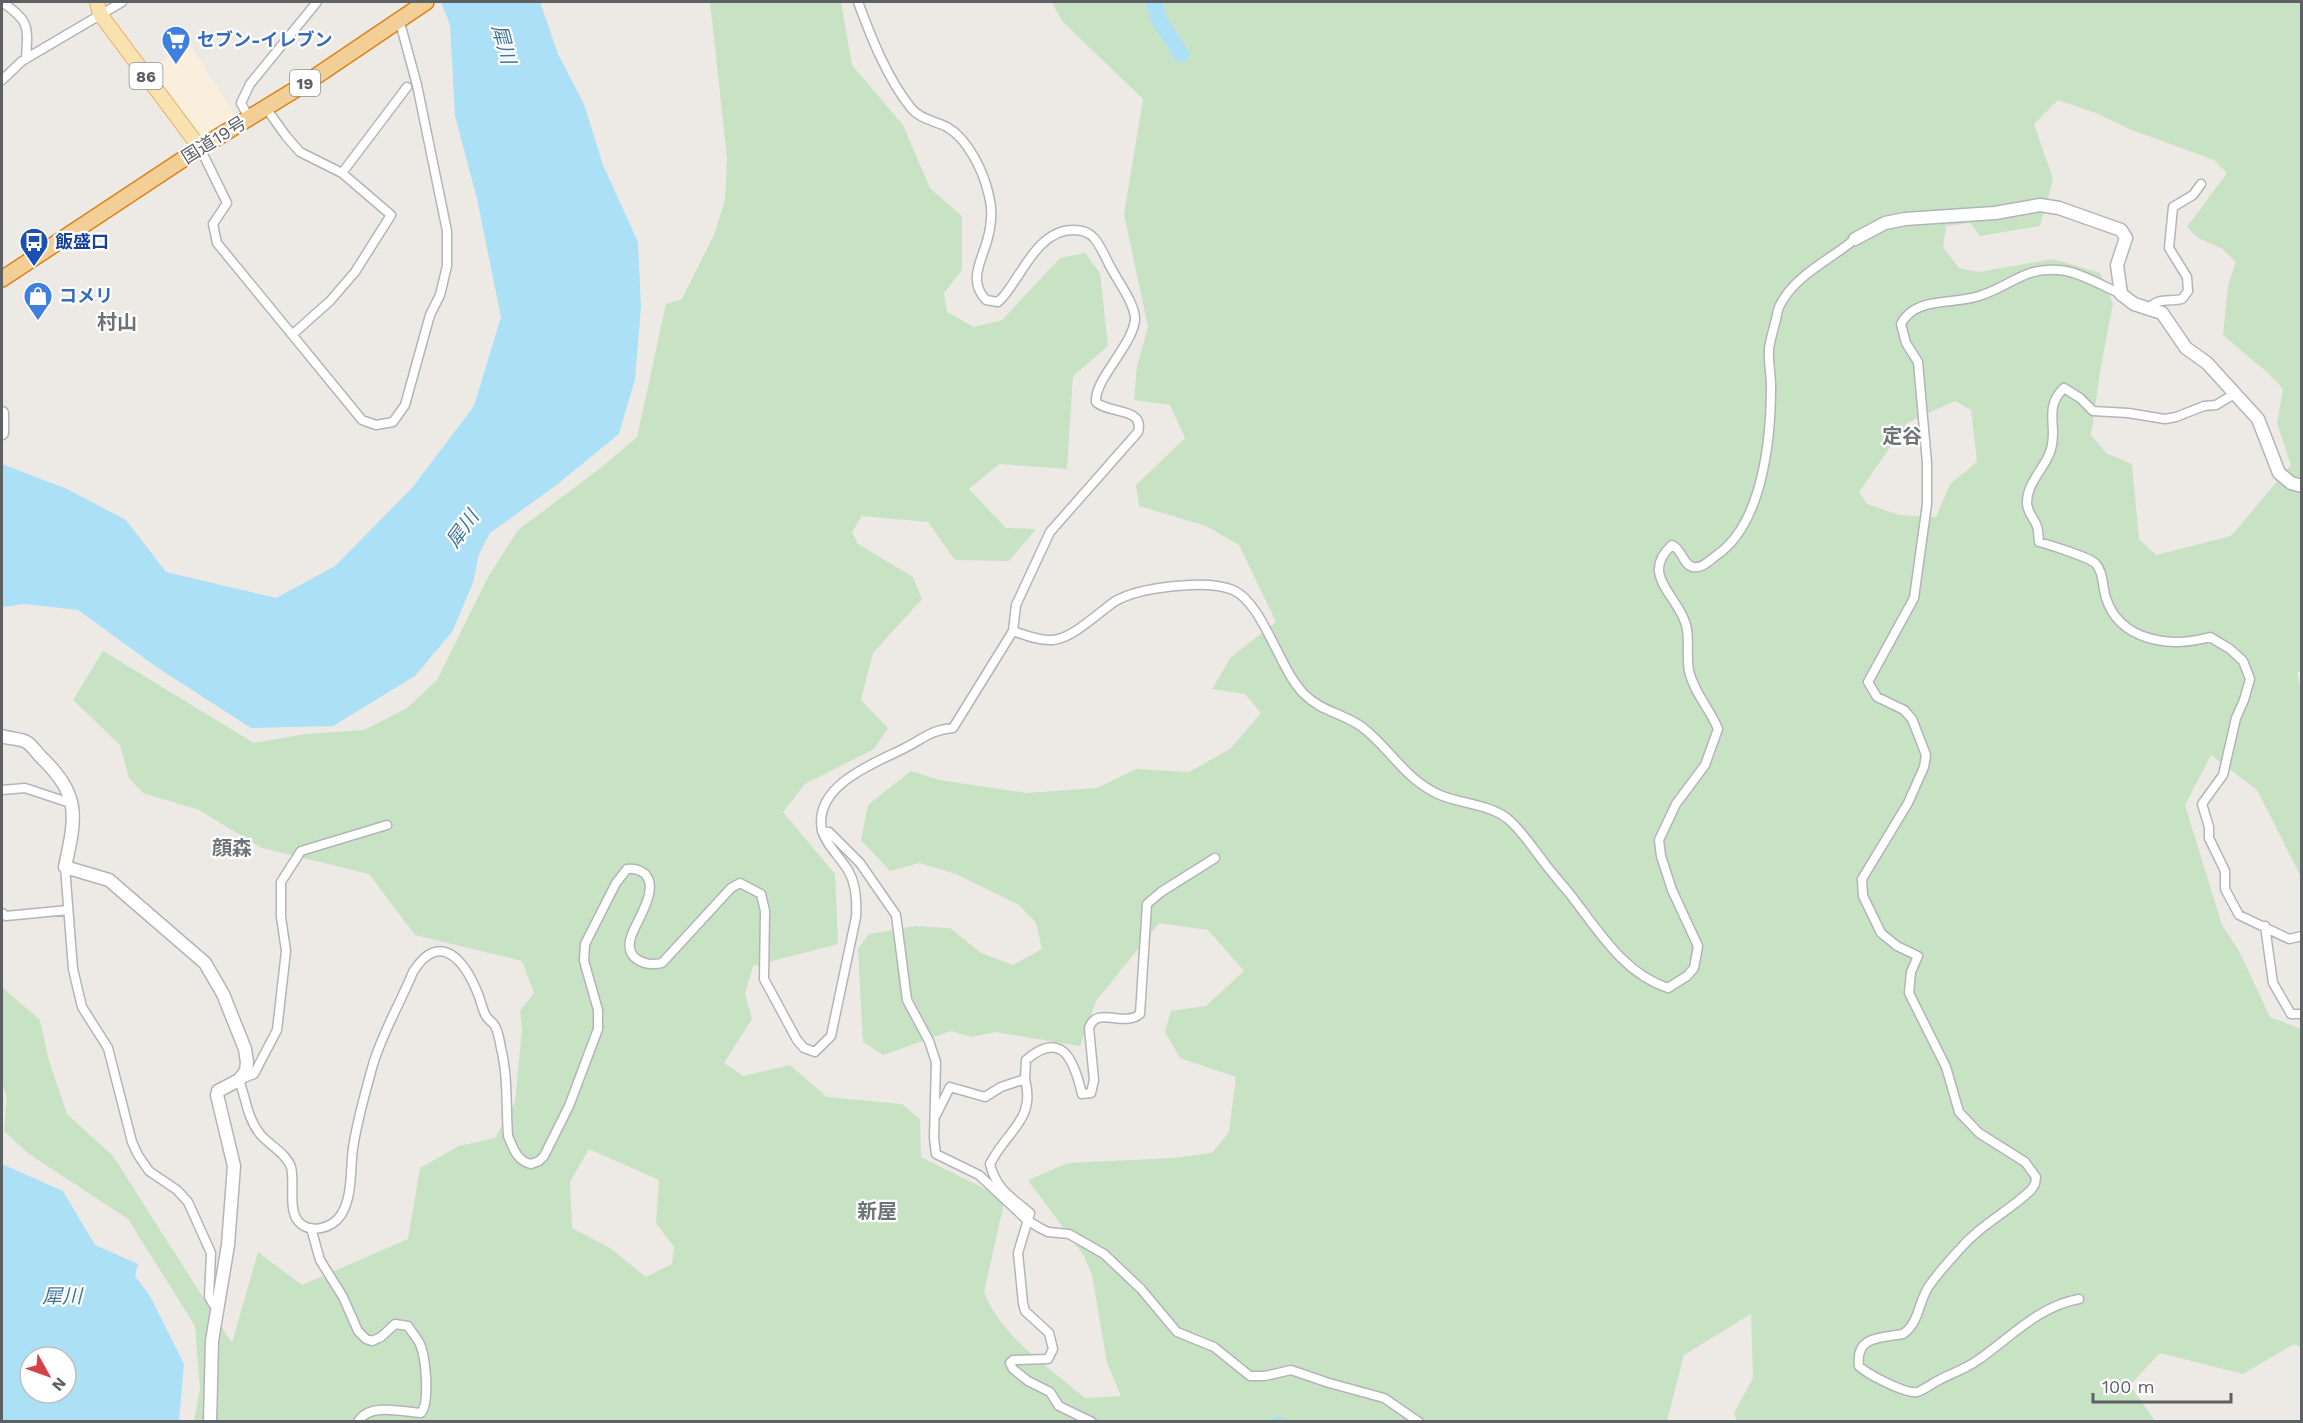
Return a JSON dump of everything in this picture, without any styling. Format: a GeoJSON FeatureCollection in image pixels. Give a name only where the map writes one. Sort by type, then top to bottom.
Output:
{"type":"FeatureCollection","features":[{"type":"Feature","properties":{"kind":"highway","name":"国道19号"},"geometry":{"type":"LineString","coordinates":[[2,279],[426,2]]}},
{"type":"Feature","properties":{"kind":"main road","name":"86"},"geometry":{"type":"LineString","coordinates":[[98,8],[200,148]]}},
{"type":"Feature","properties":{"kind":"street"},"geometry":{"type":"LineString","coordinates":[[2,2],[18,14],[26,24],[26,59]]}},
{"type":"Feature","properties":{"kind":"street"},"geometry":{"type":"LineString","coordinates":[[2,80],[26,59],[98,8],[122,2]]}},
{"type":"Feature","properties":{"kind":"street"},"geometry":{"type":"LineString","coordinates":[[249,118],[241,103],[250,84],[317,2]]}},
{"type":"Feature","properties":{"kind":"street"},"geometry":{"type":"LineString","coordinates":[[239,1080],[252,1121],[261,1135],[286,1159],[291,1167],[294,1214],[298,1221],[311,1228],[325,1228],[338,1219],[343,1212],[350,1184],[353,1148],[373,1065],[413,972],[431,952],[440,950],[457,960],[468,973],[486,1015],[495,1027],[502,1051],[508,1136],[513,1149],[519,1159],[531,1164],[539,1161],[544,1156],[569,1106],[598,1029],[598,1010],[584,961],[585,944],[616,883],[627,869],[634,868],[643,872],[649,879],[650,885],[642,915],[630,944],[632,955],[640,962],[662,963],[731,888],[740,884],[761,894],[765,911],[764,979],[797,1040],[815,1052],[831,1036],[856,900],[850,874],[822,831],[821,822],[827,802],[846,779],[860,770],[936,730],[953,728],[1013,631],[1016,605],[1050,532],[1138,432],[1140,426],[1138,420],[1127,412],[1100,406],[1096,402],[1096,396],[1133,329],[1134,312],[1095,239],[1081,230],[1071,230],[1051,237],[1036,251],[1019,273],[1014,284],[998,302],[986,300],[977,285],[976,272],[986,243],[991,210],[989,195],[976,161],[955,133],[921,116],[911,108],[882,60],[858,2]]}},
{"type":"Feature","properties":{"kind":"street"},"geometry":{"type":"LineString","coordinates":[[200,148],[227,203],[213,224],[217,243],[363,420],[376,425],[393,422],[405,405],[430,315],[440,295],[447,266],[447,231],[403,17]]}},
{"type":"Feature","properties":{"kind":"street"},"geometry":{"type":"LineString","coordinates":[[342,173],[407,87]]}},
{"type":"Feature","properties":{"kind":"street"},"geometry":{"type":"LineString","coordinates":[[266,108],[300,152],[342,173],[391,214],[355,272],[330,301],[293,333]]}},
{"type":"Feature","properties":{"kind":"street"},"geometry":{"type":"LineString","coordinates":[[2149,309],[2160,300],[2169,302],[2182,299],[2188,291],[2187,277],[2169,248],[2173,207],[2193,195],[2201,184]]}},
{"type":"Feature","properties":{"kind":"street"},"geometry":{"type":"LineString","coordinates":[[1013,631],[1054,640],[1071,633],[1116,601],[1149,589],[1215,586],[1234,590],[1257,613],[1287,672],[1302,692],[1317,706],[1362,727],[1409,775],[1429,788],[1446,797],[1467,801],[1508,819],[1567,890],[1610,948],[1644,976],[1668,988],[1695,968],[1698,946],[1672,890],[1661,856],[1659,840],[1676,804],[1705,765],[1718,729],[1693,681],[1689,670],[1686,626],[1661,579],[1658,566],[1661,556],[1672,544],[1677,547],[1688,565],[1694,568],[1701,567],[1721,553],[1741,528],[1758,492],[1764,473],[1771,387],[1769,350],[1779,305],[1802,277],[1855,238],[1885,223],[1905,219],[1995,213],[2040,206],[2060,208],[2121,230],[2126,238],[2117,265],[2121,294]]}},
{"type":"Feature","properties":{"kind":"street"},"geometry":{"type":"LineString","coordinates":[[2079,1299],[2063,1302],[2041,1313],[2001,1340],[1978,1360],[1917,1392],[1902,1389],[1858,1366],[1857,1355],[1860,1348],[1872,1339],[1903,1334],[1914,1324],[1928,1287],[1934,1279],[1962,1246],[1983,1226],[2031,1190],[2036,1177],[2025,1162],[1979,1133],[1959,1112],[1946,1067],[1909,993],[1911,972],[1918,956],[1897,946],[1881,933],[1863,896],[1862,879],[1908,803],[1924,767],[1926,755],[1912,719],[1904,710],[1877,697],[1868,682],[1914,598],[1928,504],[1927,463],[1918,362],[1906,343],[1901,324],[1906,314],[1919,306],[1980,296],[2028,272],[2067,271],[2121,294],[2134,304],[2162,313],[2186,348],[2207,363],[2258,419],[2279,473],[2290,483],[2301,486]]}},
{"type":"Feature","properties":{"kind":"street"},"geometry":{"type":"LineString","coordinates":[[2236,393],[2216,405],[2204,406],[2165,419],[2128,413],[2093,411],[2080,398],[2064,388],[2054,401],[2052,409],[2053,444],[2034,478],[2028,494],[2027,506],[2037,525],[2039,542],[2094,562],[2101,573],[2106,599],[2115,615],[2129,628],[2144,638],[2174,642],[2210,637],[2230,649],[2242,661],[2250,679],[2236,718],[2223,775],[2202,804],[2209,827],[2209,838],[2224,871],[2225,889],[2239,915],[2289,939],[2301,936]]}},
{"type":"Feature","properties":{"kind":"street"},"geometry":{"type":"LineString","coordinates":[[2,413],[2,433]]}},
{"type":"Feature","properties":{"kind":"street"},"geometry":{"type":"LineString","coordinates":[[2,736],[27,742],[53,768],[67,789],[73,804],[72,836],[65,867],[73,969],[82,1007],[108,1048],[132,1142],[138,1155],[149,1171],[177,1190],[188,1202],[211,1253],[209,1297],[213,1304],[219,1306]]}},
{"type":"Feature","properties":{"kind":"street"},"geometry":{"type":"LineString","coordinates":[[2,790],[25,788],[73,804]]}},
{"type":"Feature","properties":{"kind":"street"},"geometry":{"type":"LineString","coordinates":[[210,1422],[212,1341],[228,1245],[234,1166],[217,1095],[218,1091],[254,1074],[277,1030],[286,951],[281,882],[301,851],[387,825]]}},
{"type":"Feature","properties":{"kind":"street"},"geometry":{"type":"LineString","coordinates":[[822,831],[829,832],[860,863],[896,915],[908,1000],[929,1041],[936,1062],[934,1138],[936,1154],[979,1175],[1027,1220],[1048,1232],[1069,1234],[1104,1254],[1141,1289],[1177,1332],[1214,1347],[1250,1376],[1265,1376],[1291,1370],[1384,1398],[1419,1422]]}},
{"type":"Feature","properties":{"kind":"street"},"geometry":{"type":"LineString","coordinates":[[1092,1422],[1059,1406],[1050,1392],[1028,1381],[1013,1369],[1010,1363],[1013,1360],[1048,1359],[1053,1349],[1049,1333],[1025,1311],[1023,1303],[1018,1253],[1030,1213],[999,1187],[990,1164],[1024,1116],[1029,1095],[1025,1079],[1026,1060],[1037,1050],[1055,1047],[1062,1050],[1072,1060],[1082,1094],[1091,1093],[1094,1080],[1089,1028],[1091,1022],[1100,1016],[1127,1020],[1134,1019],[1140,1014],[1147,904],[1161,892],[1215,858]]}},
{"type":"Feature","properties":{"kind":"street"},"geometry":{"type":"LineString","coordinates":[[65,867],[109,880],[205,963],[223,994],[245,1049],[246,1071],[239,1080]]}},
{"type":"Feature","properties":{"kind":"street"},"geometry":{"type":"LineString","coordinates":[[2,913],[6,916],[68,910]]}},
{"type":"Feature","properties":{"kind":"street"},"geometry":{"type":"LineString","coordinates":[[2265,926],[2273,983],[2291,1014],[2301,1014]]}},
{"type":"Feature","properties":{"kind":"street"},"geometry":{"type":"LineString","coordinates":[[935,1119],[950,1087],[985,1097],[1025,1079]]}},
{"type":"Feature","properties":{"kind":"street"},"geometry":{"type":"LineString","coordinates":[[311,1228],[320,1260],[342,1297],[358,1331],[366,1339],[372,1341],[381,1337],[395,1324],[408,1326],[420,1344],[427,1397],[425,1408],[421,1413],[377,1410],[367,1412],[358,1422]]}},
{"type":"Feature","properties":{"kind":"shaded area"},"geometry":{"type":"Polygon","coordinates":[[[190,45],[236,116],[200,140],[192,126],[148,71],[190,45]]]}},
{"type":"Feature","properties":{"kind":"green space"},"geometry":{"type":"Polygon","coordinates":[[[710,2],[841,2],[852,65],[903,125],[930,188],[962,216],[962,270],[944,293],[947,312],[974,327],[1002,320],[1060,258],[1085,253],[1100,273],[1108,346],[1073,376],[1067,469],[999,464],[969,489],[1006,528],[1036,529],[1009,561],[955,560],[928,522],[862,516],[852,532],[858,544],[913,577],[922,599],[873,653],[861,700],[888,728],[874,749],[805,784],[783,812],[835,874],[838,944],[753,966],[745,994],[752,1019],[724,1063],[743,1076],[790,1065],[827,1097],[902,1104],[920,1119],[921,1157],[1005,1199],[984,1292],[1002,1324],[1028,1351],[1085,1398],[1121,1396],[1107,1363],[1092,1275],[1084,1256],[1028,1180],[1068,1163],[1173,1158],[1212,1153],[1229,1132],[1236,1077],[1180,1058],[1165,1032],[1171,1011],[1206,1006],[1244,971],[1208,930],[1159,923],[1096,1001],[1080,1046],[995,1032],[971,1037],[951,1031],[883,1055],[863,1042],[858,949],[869,934],[915,926],[950,928],[981,953],[1013,965],[1042,949],[1036,923],[1019,905],[956,874],[919,863],[890,871],[861,840],[868,805],[911,771],[939,780],[1026,793],[1097,788],[1136,769],[1189,772],[1230,749],[1261,713],[1245,694],[1212,689],[1231,657],[1276,622],[1239,545],[1206,526],[1139,506],[1136,485],[1185,438],[1170,405],[1134,400],[1137,366],[1148,327],[1124,214],[1143,99],[1062,21],[1052,2],[2301,2],[2302,670],[2297,673],[2302,694],[2301,877],[2257,790],[2211,755],[2185,805],[2222,925],[2239,951],[2270,1017],[2301,1029],[2301,1347],[2294,1344],[2243,1374],[2160,1353],[2130,1385],[2155,1421],[1737,1421],[1734,1413],[1753,1378],[1751,1314],[1684,1355],[1667,1421],[194,1421],[200,1389],[195,1326],[128,1219],[29,1154],[4,1131],[7,1098],[2,1083],[2,987],[40,1020],[49,1061],[67,1114],[113,1156],[232,1343],[258,1252],[302,1285],[408,1239],[420,1168],[459,1146],[495,1138],[515,1102],[522,1029],[520,1011],[534,993],[522,961],[415,935],[369,874],[262,848],[199,810],[143,793],[129,778],[120,745],[73,700],[103,651],[254,743],[305,734],[364,730],[407,708],[437,680],[488,577],[518,530],[603,466],[637,437],[666,304],[682,299],[714,235],[725,200],[727,158],[710,2]],[[2058,100],[2034,124],[2053,179],[2040,226],[1980,236],[1970,223],[1946,226],[1943,247],[1959,268],[1978,272],[2053,259],[2100,273],[2113,304],[2091,435],[2106,453],[2132,464],[2139,539],[2156,555],[2231,536],[2291,465],[2277,423],[2283,389],[2223,335],[2228,285],[2236,262],[2221,248],[2198,238],[2187,227],[2227,173],[2214,160],[2058,100]],[[1955,401],[1907,423],[1859,492],[1867,504],[1899,515],[1936,517],[1950,484],[1977,462],[1971,410],[1955,401]],[[589,1149],[570,1182],[572,1228],[610,1248],[646,1277],[672,1264],[674,1247],[656,1223],[659,1180],[589,1149]]]}},
{"type":"Feature","properties":{"kind":"water"},"geometry":{"type":"Polygon","coordinates":[[[441,2],[540,2],[558,54],[584,104],[603,165],[638,242],[641,307],[635,379],[619,434],[554,487],[490,533],[479,554],[473,583],[452,632],[415,676],[333,726],[251,728],[158,668],[78,610],[24,604],[2,607],[2,464],[67,489],[126,520],[166,572],[276,598],[335,566],[412,488],[474,406],[501,317],[477,199],[455,116],[450,25],[441,2]]]}},
{"type":"Feature","properties":{"kind":"water","name":"犀川"},"geometry":{"type":"Polygon","coordinates":[[[2,1164],[63,1191],[95,1245],[138,1264],[135,1276],[150,1296],[184,1364],[179,1421],[2,1421],[2,1164]]]}},
{"type":"Feature","properties":{"kind":"waterway"},"geometry":{"type":"LineString","coordinates":[[1154,2],[1159,20],[1181,54]]}},
{"type":"Feature","properties":{"kind":"waterway"},"geometry":{"type":"LineString","coordinates":[[1266,1422],[1280,1418],[1287,1422]]}},
{"type":"Feature","properties":{"kind":"place","name":"セブン-イレブン"},"geometry":{"type":"Point","coordinates":[176,66]}},
{"type":"Feature","properties":{"kind":"place","name":"飯盛口"},"geometry":{"type":"Point","coordinates":[34,268]}},
{"type":"Feature","properties":{"kind":"place","name":"コメリ"},"geometry":{"type":"Point","coordinates":[38,322]}},
{"type":"Feature","properties":{"kind":"district","name":"村山"},"geometry":{"type":"Point","coordinates":[117,322]}},
{"type":"Feature","properties":{"kind":"district","name":"定谷"},"geometry":{"type":"Point","coordinates":[1902,436]}},
{"type":"Feature","properties":{"kind":"district","name":"顔森"},"geometry":{"type":"Point","coordinates":[232,848]}},
{"type":"Feature","properties":{"kind":"district","name":"新屋"},"geometry":{"type":"Point","coordinates":[877,1211]}}]}
